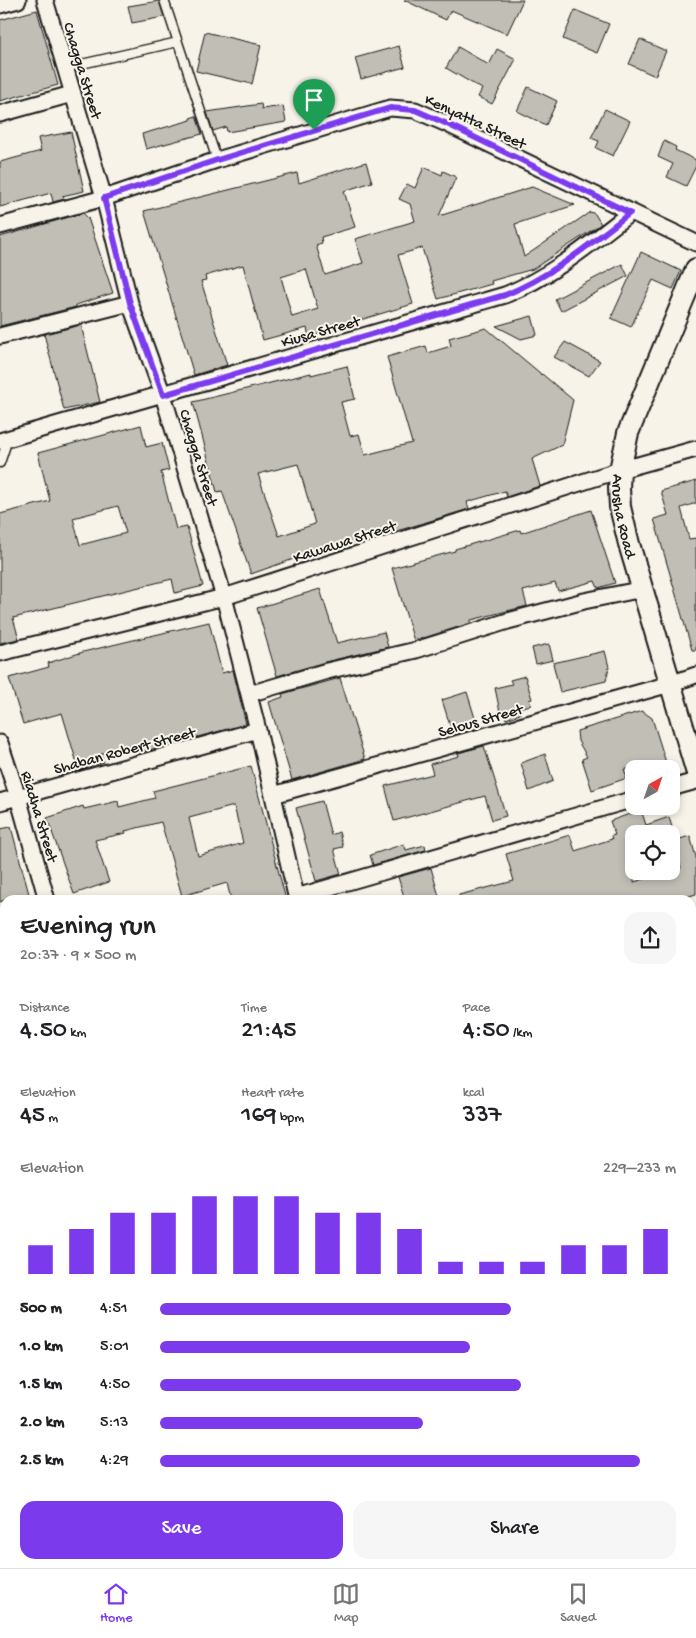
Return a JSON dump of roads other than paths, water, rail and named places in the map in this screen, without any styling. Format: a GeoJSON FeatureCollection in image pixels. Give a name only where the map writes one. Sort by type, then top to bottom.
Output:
{"type":"FeatureCollection","features":[{"type":"Feature","properties":{"kind":"main road","name":"Arusha Road"},"geometry":{"type":"LineString","coordinates":[[696,269],[634,416],[628,433],[620,470],[620,507],[696,770]]}},
{"type":"Feature","properties":{"kind":"street"},"geometry":{"type":"LineString","coordinates":[[0,5],[18,0]]}},
{"type":"Feature","properties":{"kind":"street","name":"Chagga Street"},"geometry":{"type":"LineString","coordinates":[[45,0],[104,198],[130,303],[163,395],[224,598],[258,730],[295,895]]}},
{"type":"Feature","properties":{"kind":"street"},"geometry":{"type":"LineString","coordinates":[[0,114],[72,94]]}},
{"type":"Feature","properties":{"kind":"street","name":"Kenyatta Street"},"geometry":{"type":"LineString","coordinates":[[0,226],[104,198],[217,160],[390,108],[415,110],[445,123],[696,244]]}},
{"type":"Feature","properties":{"kind":"street","name":"Kiusa Street"},"geometry":{"type":"LineString","coordinates":[[4,440],[505,295],[525,287],[568,262],[630,213]]}},
{"type":"Feature","properties":{"kind":"street"},"geometry":{"type":"LineString","coordinates":[[0,336],[130,303]]}},
{"type":"Feature","properties":{"kind":"street","name":"Kawawa Street"},"geometry":{"type":"LineString","coordinates":[[0,653],[224,598],[620,470],[696,449]]}},
{"type":"Feature","properties":{"kind":"street"},"geometry":{"type":"LineString","coordinates":[[249,694],[327,671],[416,650],[508,621],[584,601],[643,589]]}},
{"type":"Feature","properties":{"kind":"street","name":"Selous Street"},"geometry":{"type":"LineString","coordinates":[[273,795],[670,684],[696,675]]}},
{"type":"Feature","properties":{"kind":"street","name":"Shaban Robert Street"},"geometry":{"type":"LineString","coordinates":[[0,802],[258,730]]}},
{"type":"Feature","properties":{"kind":"street","name":"Riadha Street"},"geometry":{"type":"LineString","coordinates":[[0,743],[18,797],[46,895]]}},
{"type":"Feature","properties":{"kind":"street"},"geometry":{"type":"LineString","coordinates":[[680,785],[696,781]]}},
{"type":"Feature","properties":{"kind":"street"},"geometry":{"type":"LineString","coordinates":[[306,895],[625,802]]}},
{"type":"Feature","properties":{"kind":"lane"},"geometry":{"type":"LineString","coordinates":[[164,0],[217,160]]}},
{"type":"Feature","properties":{"kind":"lane"},"geometry":{"type":"LineString","coordinates":[[64,68],[178,42]]}},
{"type":"Feature","properties":{"kind":"lane"},"geometry":{"type":"LineString","coordinates":[[0,463],[4,440]]}}]}
